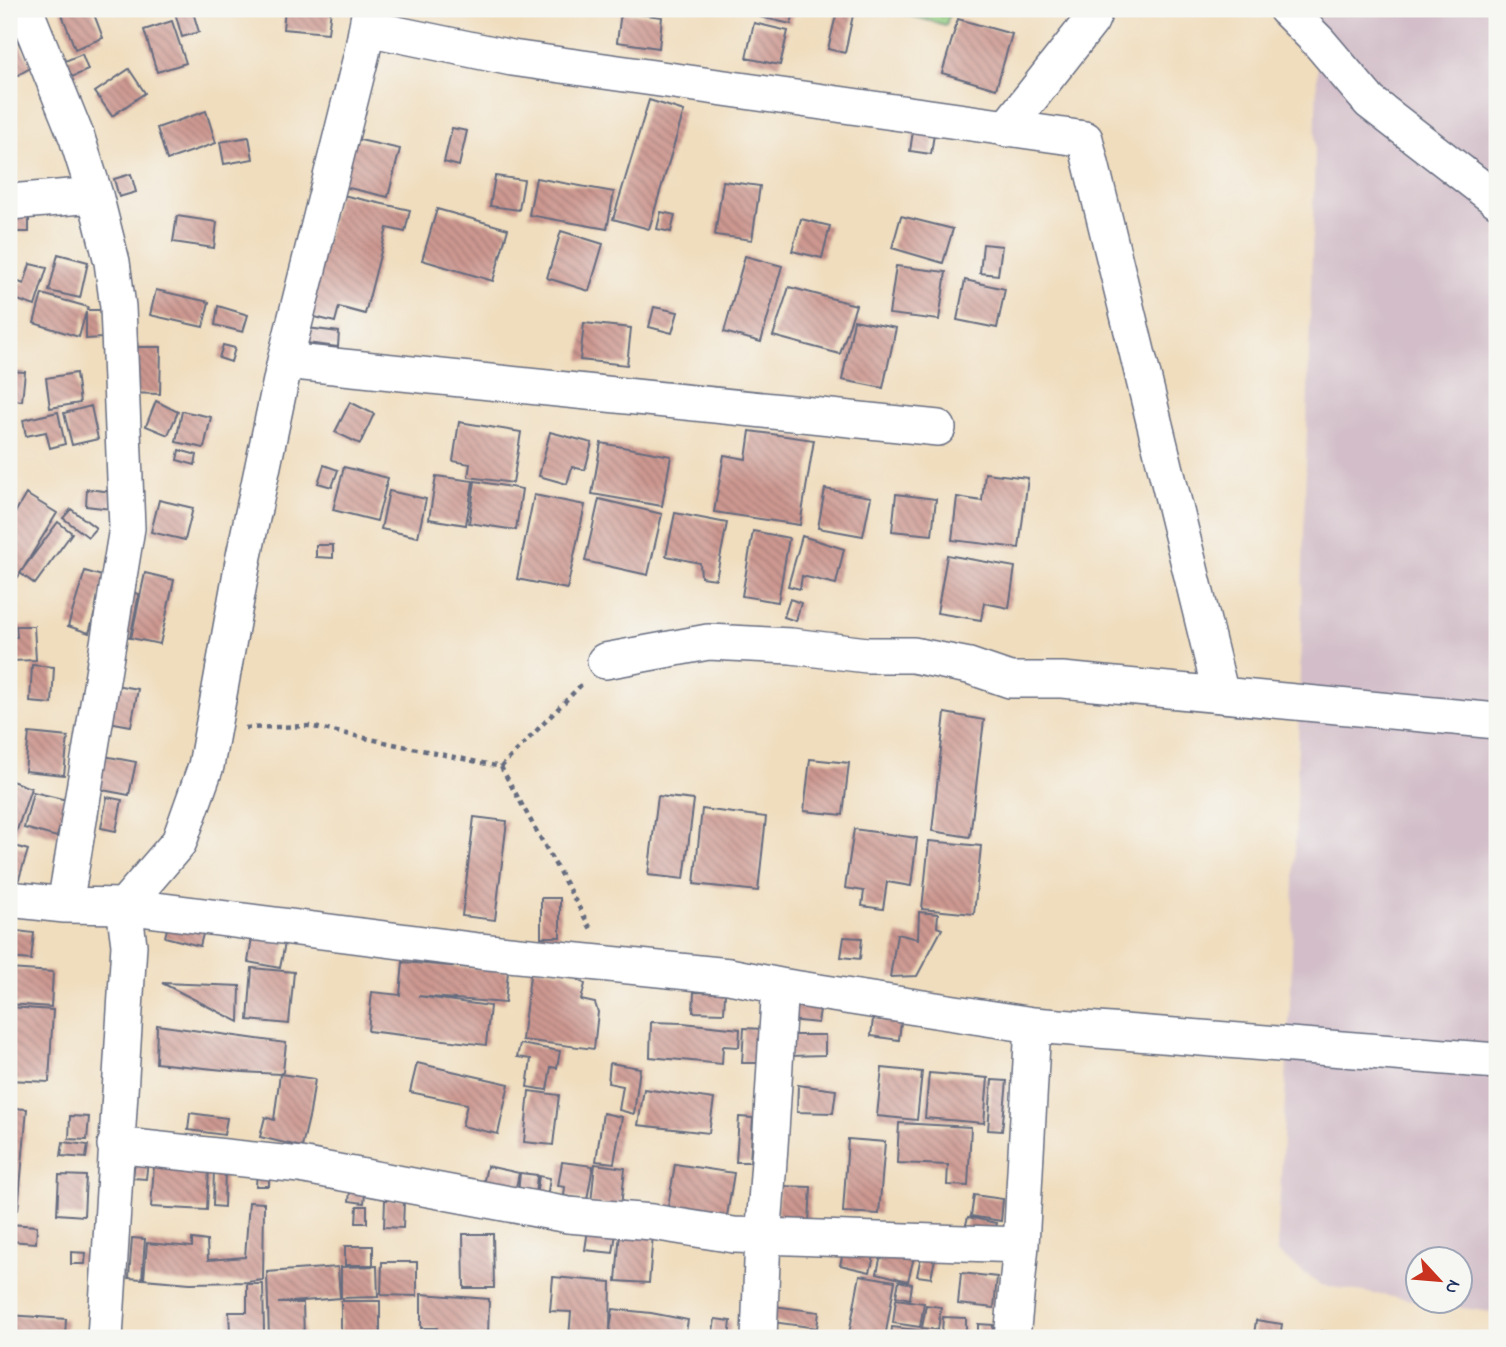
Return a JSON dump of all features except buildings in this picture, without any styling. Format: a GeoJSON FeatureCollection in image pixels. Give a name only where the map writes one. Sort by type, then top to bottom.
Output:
{"type":"FeatureCollection","features":[{"type":"Feature","properties":{"kind":"street"},"geometry":{"type":"LineString","coordinates":[[25,9],[77,138],[95,195],[112,262],[118,307],[127,527],[65,905]]}},
{"type":"Feature","properties":{"kind":"street"},"geometry":{"type":"LineString","coordinates":[[1006,129],[1091,21],[1096,9]]}},
{"type":"Feature","properties":{"kind":"street"},"geometry":{"type":"LineString","coordinates":[[1286,9],[1319,42],[1370,102],[1497,201]]}},
{"type":"Feature","properties":{"kind":"street"},"geometry":{"type":"LineString","coordinates":[[105,1338],[129,944],[124,905],[179,842],[206,766],[244,556],[285,361],[368,18],[512,58],[1085,139],[1221,695]]}},
{"type":"Feature","properties":{"kind":"street"},"geometry":{"type":"LineString","coordinates":[[9,202],[95,195]]}},
{"type":"Feature","properties":{"kind":"street"},"geometry":{"type":"LineString","coordinates":[[285,361],[938,428]]}},
{"type":"Feature","properties":{"kind":"street"},"geometry":{"type":"LineString","coordinates":[[605,661],[708,642],[791,646],[867,655],[913,655],[969,666],[1010,680],[1062,680],[1497,722]]}},
{"type":"Feature","properties":{"kind":"street"},"geometry":{"type":"LineString","coordinates":[[9,899],[65,905],[124,905],[479,951],[729,976],[1033,1025],[1497,1061]]}},
{"type":"Feature","properties":{"kind":"street"},"geometry":{"type":"LineString","coordinates":[[759,1338],[780,986]]}},
{"type":"Feature","properties":{"kind":"street"},"geometry":{"type":"LineString","coordinates":[[1012,1338],[1021,1245],[1033,1025]]}},
{"type":"Feature","properties":{"kind":"street"},"geometry":{"type":"LineString","coordinates":[[115,1145],[300,1165],[568,1215],[652,1222],[734,1234],[1021,1245]]}},
{"type":"Feature","properties":{"kind":"path"},"geometry":{"type":"LineString","coordinates":[[502,767],[605,661]]}},
{"type":"Feature","properties":{"kind":"path"},"geometry":{"type":"LineString","coordinates":[[213,729],[309,726],[502,767],[567,882],[609,964]]}},
{"type":"Feature","properties":{"kind":"shaded area"},"geometry":{"type":"Polygon","coordinates":[[[1319,9],[1497,9],[1497,1313],[1474,1310],[1474,1246],[1404,1246],[1404,1299],[1320,1285],[1277,1252],[1291,984],[1319,9]]]}},
{"type":"Feature","properties":{"kind":"green space"},"geometry":{"type":"Polygon","coordinates":[[[884,9],[951,9],[946,25],[884,9]]]}}]}
